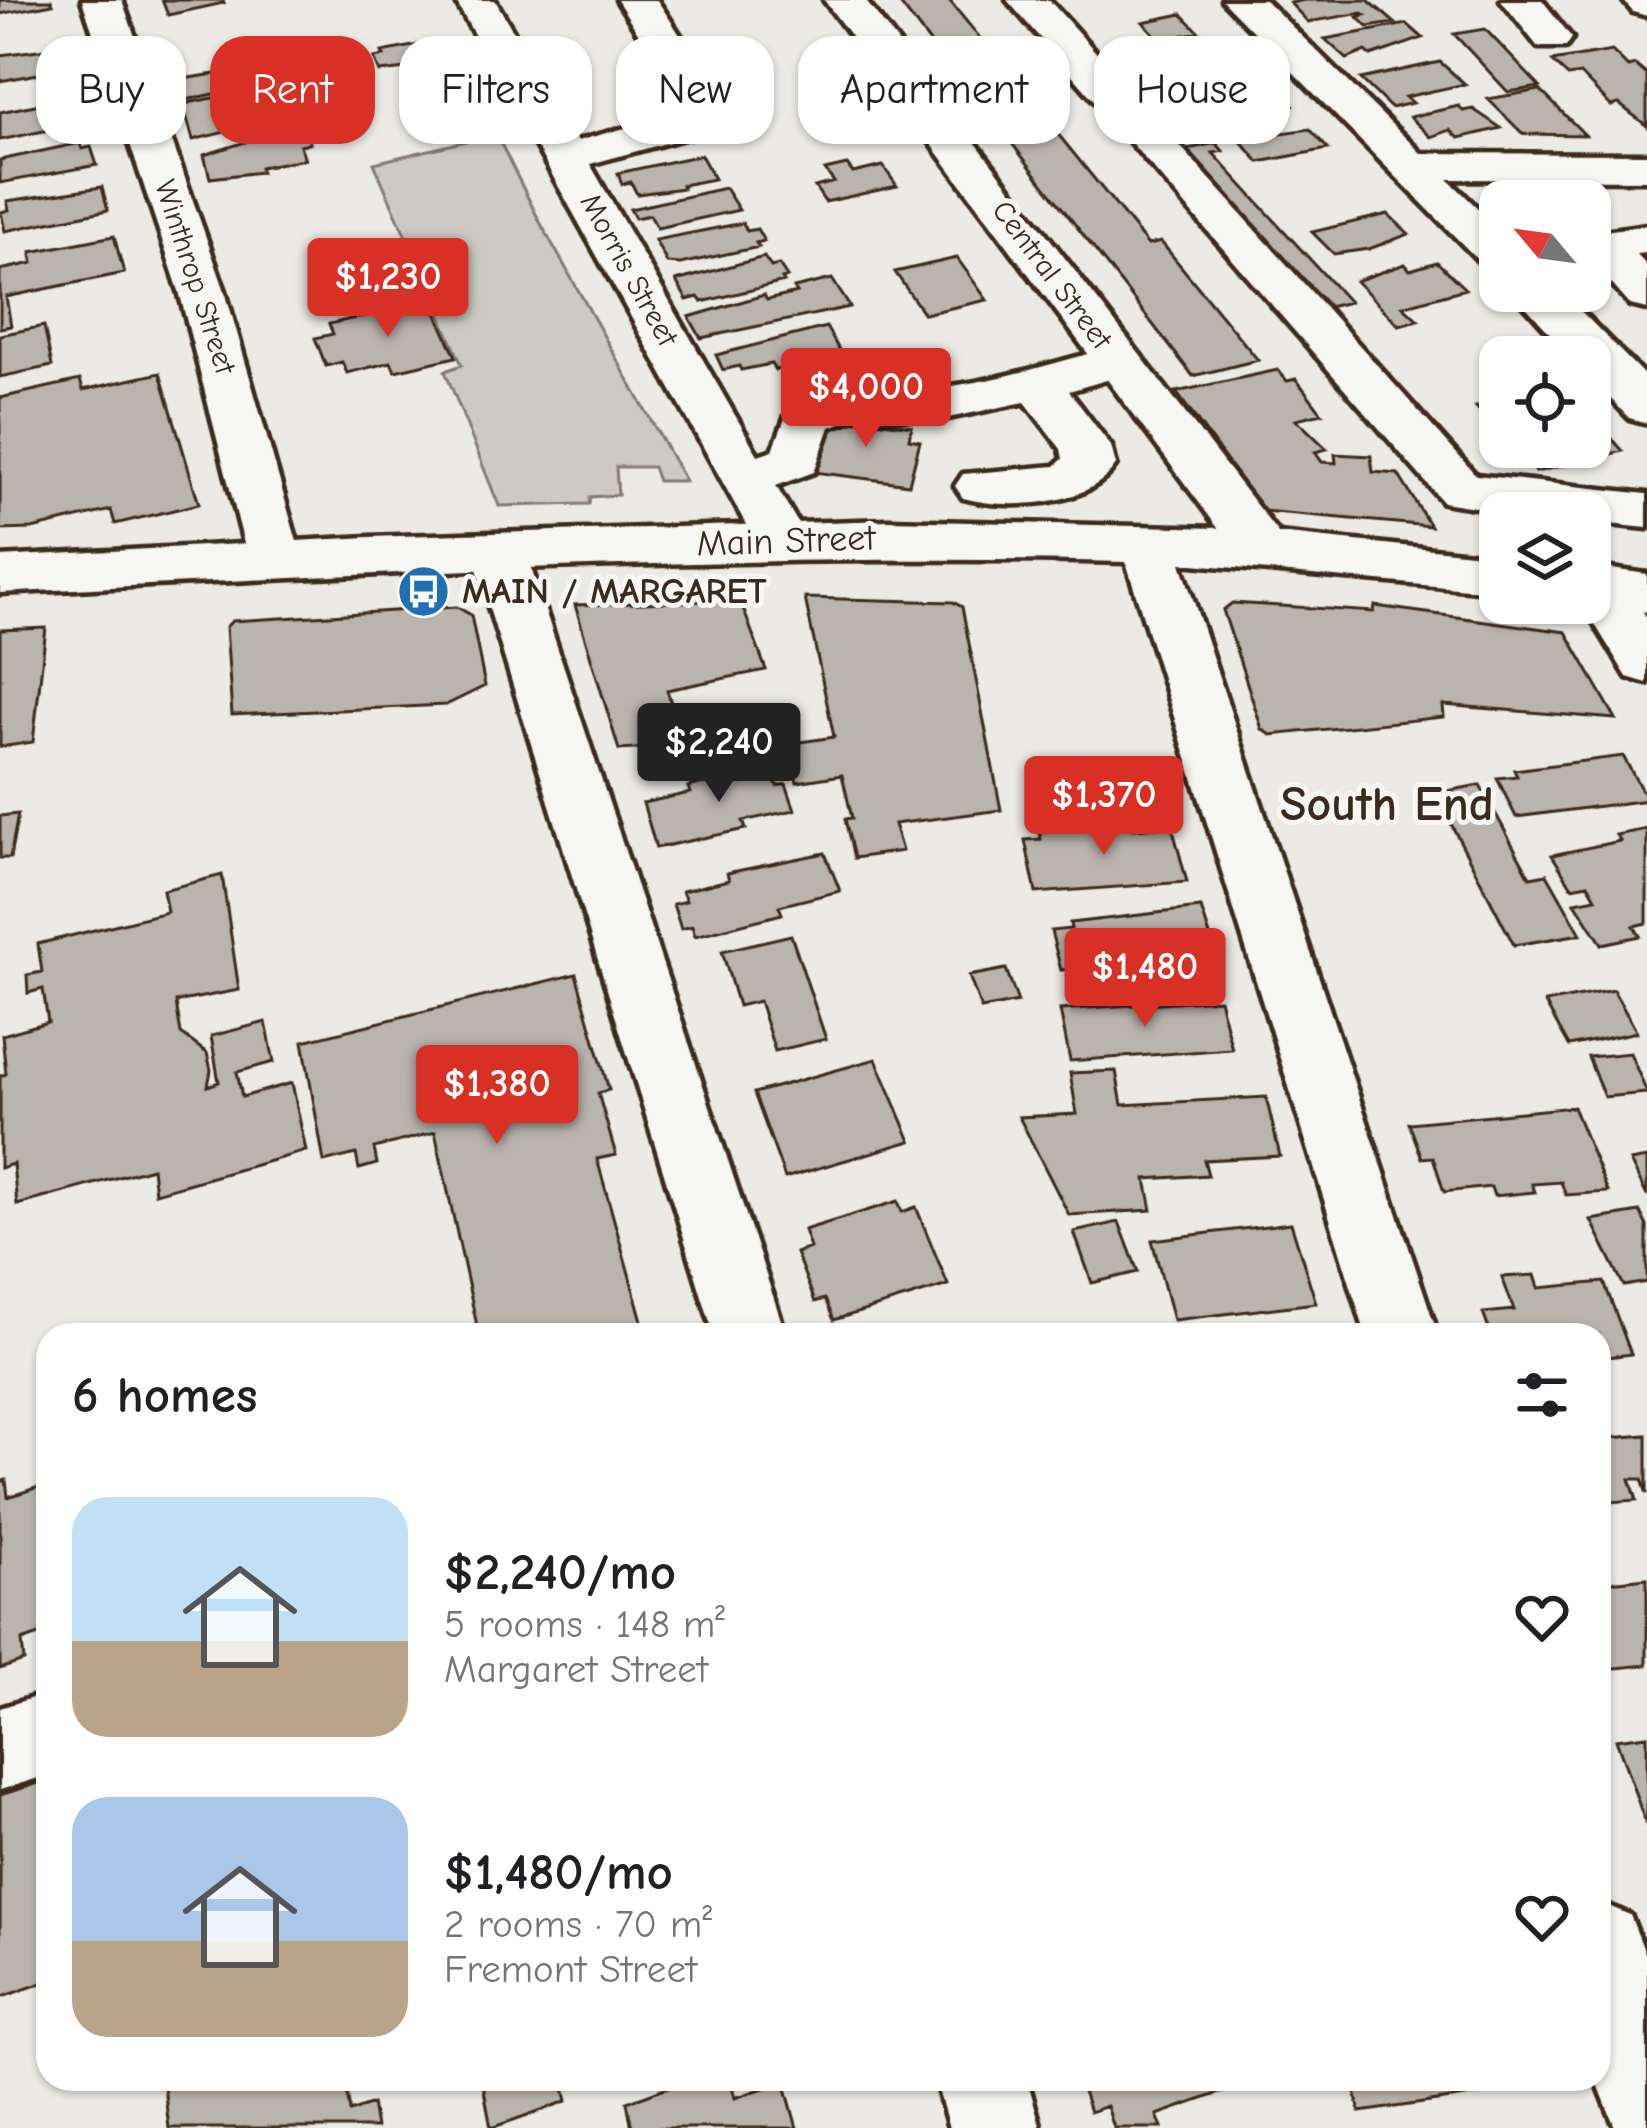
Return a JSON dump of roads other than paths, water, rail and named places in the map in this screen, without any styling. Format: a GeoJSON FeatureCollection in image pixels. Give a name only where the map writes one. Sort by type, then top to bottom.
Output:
{"type":"FeatureCollection","features":[{"type":"Feature","properties":{"kind":"street","name":"Winthrop Street"},"geometry":{"type":"LineString","coordinates":[[102,0],[202,291],[275,559]]}},
{"type":"Feature","properties":{"kind":"street","name":"Morris Street"},"geometry":{"type":"LineString","coordinates":[[476,0],[781,540]]}},
{"type":"Feature","properties":{"kind":"street"},"geometry":{"type":"LineString","coordinates":[[564,158],[713,117],[637,0]]}},
{"type":"Feature","properties":{"kind":"street","name":"Central Street"},"geometry":{"type":"LineString","coordinates":[[844,0],[1262,549]]}},
{"type":"Feature","properties":{"kind":"street"},"geometry":{"type":"LineString","coordinates":[[1027,0],[1461,490],[1647,512]]}},
{"type":"Feature","properties":{"kind":"street"},"geometry":{"type":"LineString","coordinates":[[1242,0],[1479,235]]}},
{"type":"Feature","properties":{"kind":"street"},"geometry":{"type":"LineString","coordinates":[[1521,0],[1552,38]]}},
{"type":"Feature","properties":{"kind":"street"},"geometry":{"type":"LineString","coordinates":[[1408,166],[1647,167]]}},
{"type":"Feature","properties":{"kind":"street"},"geometry":{"type":"LineString","coordinates":[[1647,239],[1603,244],[1647,295]]}},
{"type":"Feature","properties":{"kind":"street"},"geometry":{"type":"LineString","coordinates":[[1555,312],[1647,407]]}},
{"type":"Feature","properties":{"kind":"street"},"geometry":{"type":"LineString","coordinates":[[746,478],[796,460],[807,418],[825,407],[866,398],[914,406],[943,403],[1037,385],[1117,361]]}},
{"type":"Feature","properties":{"kind":"street"},"geometry":{"type":"LineString","coordinates":[[980,421],[979,512],[1067,482],[1090,465],[1085,446],[1037,385]]}},
{"type":"Feature","properties":{"kind":"street","name":"Main Street"},"geometry":{"type":"LineString","coordinates":[[0,574],[781,540],[979,512],[1147,542],[1479,572]]}},
{"type":"Feature","properties":{"kind":"street"},"geometry":{"type":"LineString","coordinates":[[1147,542],[1398,1323]]}},
{"type":"Feature","properties":{"kind":"street"},"geometry":{"type":"LineString","coordinates":[[499,553],[746,1323]]}},
{"type":"Feature","properties":{"kind":"street"},"geometry":{"type":"LineString","coordinates":[[1612,588],[1647,663]]}},
{"type":"Feature","properties":{"kind":"street"},"geometry":{"type":"LineString","coordinates":[[0,1749],[36,1738]]}},
{"type":"Feature","properties":{"kind":"street"},"geometry":{"type":"LineString","coordinates":[[1611,1983],[1647,2095]]}},
{"type":"Feature","properties":{"kind":"street"},"geometry":{"type":"LineString","coordinates":[[984,2091],[995,2128]]}},
{"type":"Feature","properties":{"kind":"place","name":"MAIN / MARGARET"},"geometry":{"type":"Point","coordinates":[423,591]}},
{"type":"Feature","properties":{"kind":"district","name":"South End"},"geometry":{"type":"Point","coordinates":[1387,804]}}]}
